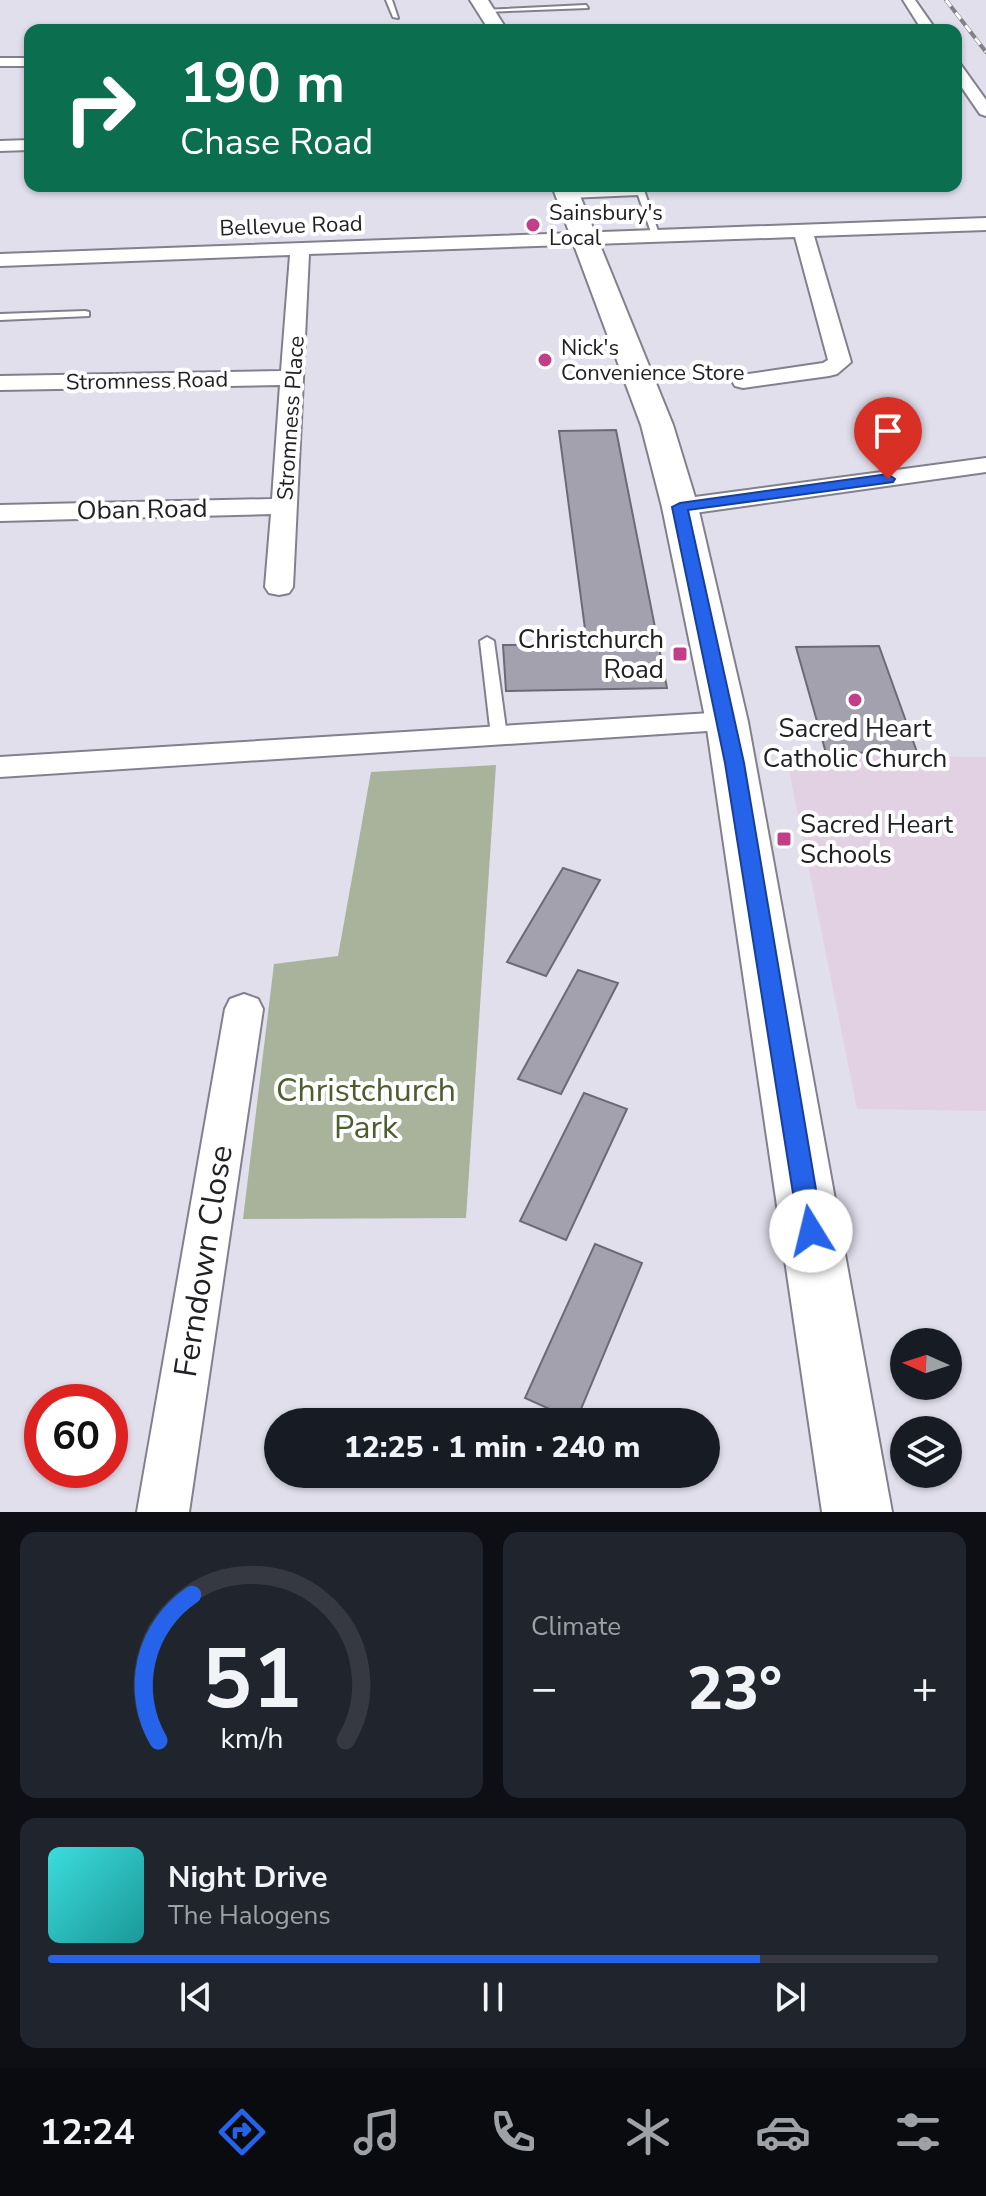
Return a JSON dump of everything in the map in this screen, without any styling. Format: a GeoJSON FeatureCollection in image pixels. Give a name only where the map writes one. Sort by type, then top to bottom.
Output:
{"type":"FeatureCollection","features":[{"type":"Feature","properties":{"kind":"main road"},"geometry":{"type":"LineString","coordinates":[[482,5],[494,24]]}},
{"type":"Feature","properties":{"kind":"main road"},"geometry":{"type":"LineString","coordinates":[[567,192],[657,425],[680,507],[727,722],[857,1512]]}},
{"type":"Feature","properties":{"kind":"street"},"geometry":{"type":"LineString","coordinates":[[909,0],[925,24]]}},
{"type":"Feature","properties":{"kind":"street"},"geometry":{"type":"LineString","coordinates":[[0,62],[24,62]]}},
{"type":"Feature","properties":{"kind":"street"},"geometry":{"type":"LineString","coordinates":[[962,77],[986,112]]}},
{"type":"Feature","properties":{"kind":"street"},"geometry":{"type":"LineString","coordinates":[[966,113],[986,112]]}},
{"type":"Feature","properties":{"kind":"street"},"geometry":{"type":"LineString","coordinates":[[0,146],[24,145]]}},
{"type":"Feature","properties":{"kind":"street","name":"Bellevue Road"},"geometry":{"type":"LineString","coordinates":[[0,260],[986,224]]}},
{"type":"Feature","properties":{"kind":"street"},"geometry":{"type":"LineString","coordinates":[[743,381],[829,369],[840,362],[803,230]]}},
{"type":"Feature","properties":{"kind":"street","name":"Stromness Place"},"geometry":{"type":"LineString","coordinates":[[279,587],[300,249]]}},
{"type":"Feature","properties":{"kind":"street","name":"Stromness Road"},"geometry":{"type":"LineString","coordinates":[[0,383],[293,378]]}},
{"type":"Feature","properties":{"kind":"street"},"geometry":{"type":"LineString","coordinates":[[680,507],[983,469]]}},
{"type":"Feature","properties":{"kind":"street","name":"Oban Road"},"geometry":{"type":"LineString","coordinates":[[0,513],[285,506]]}},
{"type":"Feature","properties":{"kind":"street"},"geometry":{"type":"LineString","coordinates":[[0,767],[727,722]]}},
{"type":"Feature","properties":{"kind":"street","name":"Ferndown Close"},"geometry":{"type":"LineString","coordinates":[[163,1512],[244,1009]]}},
{"type":"Feature","properties":{"kind":"street"},"geometry":{"type":"LineString","coordinates":[[843,1512],[857,1512]]}},
{"type":"Feature","properties":{"kind":"lane"},"geometry":{"type":"LineString","coordinates":[[389,0],[396,17]]}},
{"type":"Feature","properties":{"kind":"lane"},"geometry":{"type":"LineString","coordinates":[[482,5],[586,7]]}},
{"type":"Feature","properties":{"kind":"lane"},"geometry":{"type":"LineString","coordinates":[[641,192],[657,235]]}},
{"type":"Feature","properties":{"kind":"lane"},"geometry":{"type":"LineString","coordinates":[[0,317],[85,314]]}},
{"type":"Feature","properties":{"kind":"lane"},"geometry":{"type":"LineString","coordinates":[[487,641],[499,736]]}},
{"type":"Feature","properties":{"kind":"shaded area"},"geometry":{"type":"Polygon","coordinates":[[[786,755],[986,757],[986,1111],[857,1109],[786,755]]]}},
{"type":"Feature","properties":{"kind":"green space","name":"Christchurch Park"},"geometry":{"type":"Polygon","coordinates":[[[496,765],[466,1218],[243,1219],[274,964],[338,956],[371,772],[496,765]]]}},
{"type":"Feature","properties":{"kind":"building"},"geometry":{"type":"Polygon","coordinates":[[[616,430],[667,688],[506,691],[503,645],[587,644],[559,431],[616,430]]]}},
{"type":"Feature","properties":{"kind":"building","name":"Sacred Heart Catholic Church"},"geometry":{"type":"Polygon","coordinates":[[[879,646],[917,752],[826,753],[796,647],[879,646]]]}},
{"type":"Feature","properties":{"kind":"building"},"geometry":{"type":"Polygon","coordinates":[[[563,868],[600,880],[546,976],[507,962],[563,868]]]}},
{"type":"Feature","properties":{"kind":"building"},"geometry":{"type":"Polygon","coordinates":[[[578,970],[618,983],[561,1094],[518,1079],[578,970]]]}},
{"type":"Feature","properties":{"kind":"building"},"geometry":{"type":"Polygon","coordinates":[[[584,1093],[627,1109],[566,1240],[520,1221],[584,1093]]]}},
{"type":"Feature","properties":{"kind":"building"},"geometry":{"type":"Polygon","coordinates":[[[595,1244],[642,1263],[581,1408],[547,1408],[525,1398],[595,1244]]]}},
{"type":"Feature","properties":{"kind":"railway"},"geometry":{"type":"LineString","coordinates":[[946,0],[986,52]]}},
{"type":"Feature","properties":{"kind":"place","name":"Sainsbury's Local"},"geometry":{"type":"Point","coordinates":[533,225]}},
{"type":"Feature","properties":{"kind":"place","name":"Nick's Convenience Store"},"geometry":{"type":"Point","coordinates":[545,360]}},
{"type":"Feature","properties":{"kind":"place","name":"Christchurch Road"},"geometry":{"type":"Point","coordinates":[680,654]}},
{"type":"Feature","properties":{"kind":"place","name":"Sacred Heart Catholic Church"},"geometry":{"type":"Point","coordinates":[855,700]}},
{"type":"Feature","properties":{"kind":"place","name":"Sacred Heart Schools"},"geometry":{"type":"Point","coordinates":[784,839]}},
{"type":"Feature","properties":{"kind":"route"},"geometry":{"type":"LineString","coordinates":[[811,1231],[735,763],[680,507],[888,479]]}}]}
